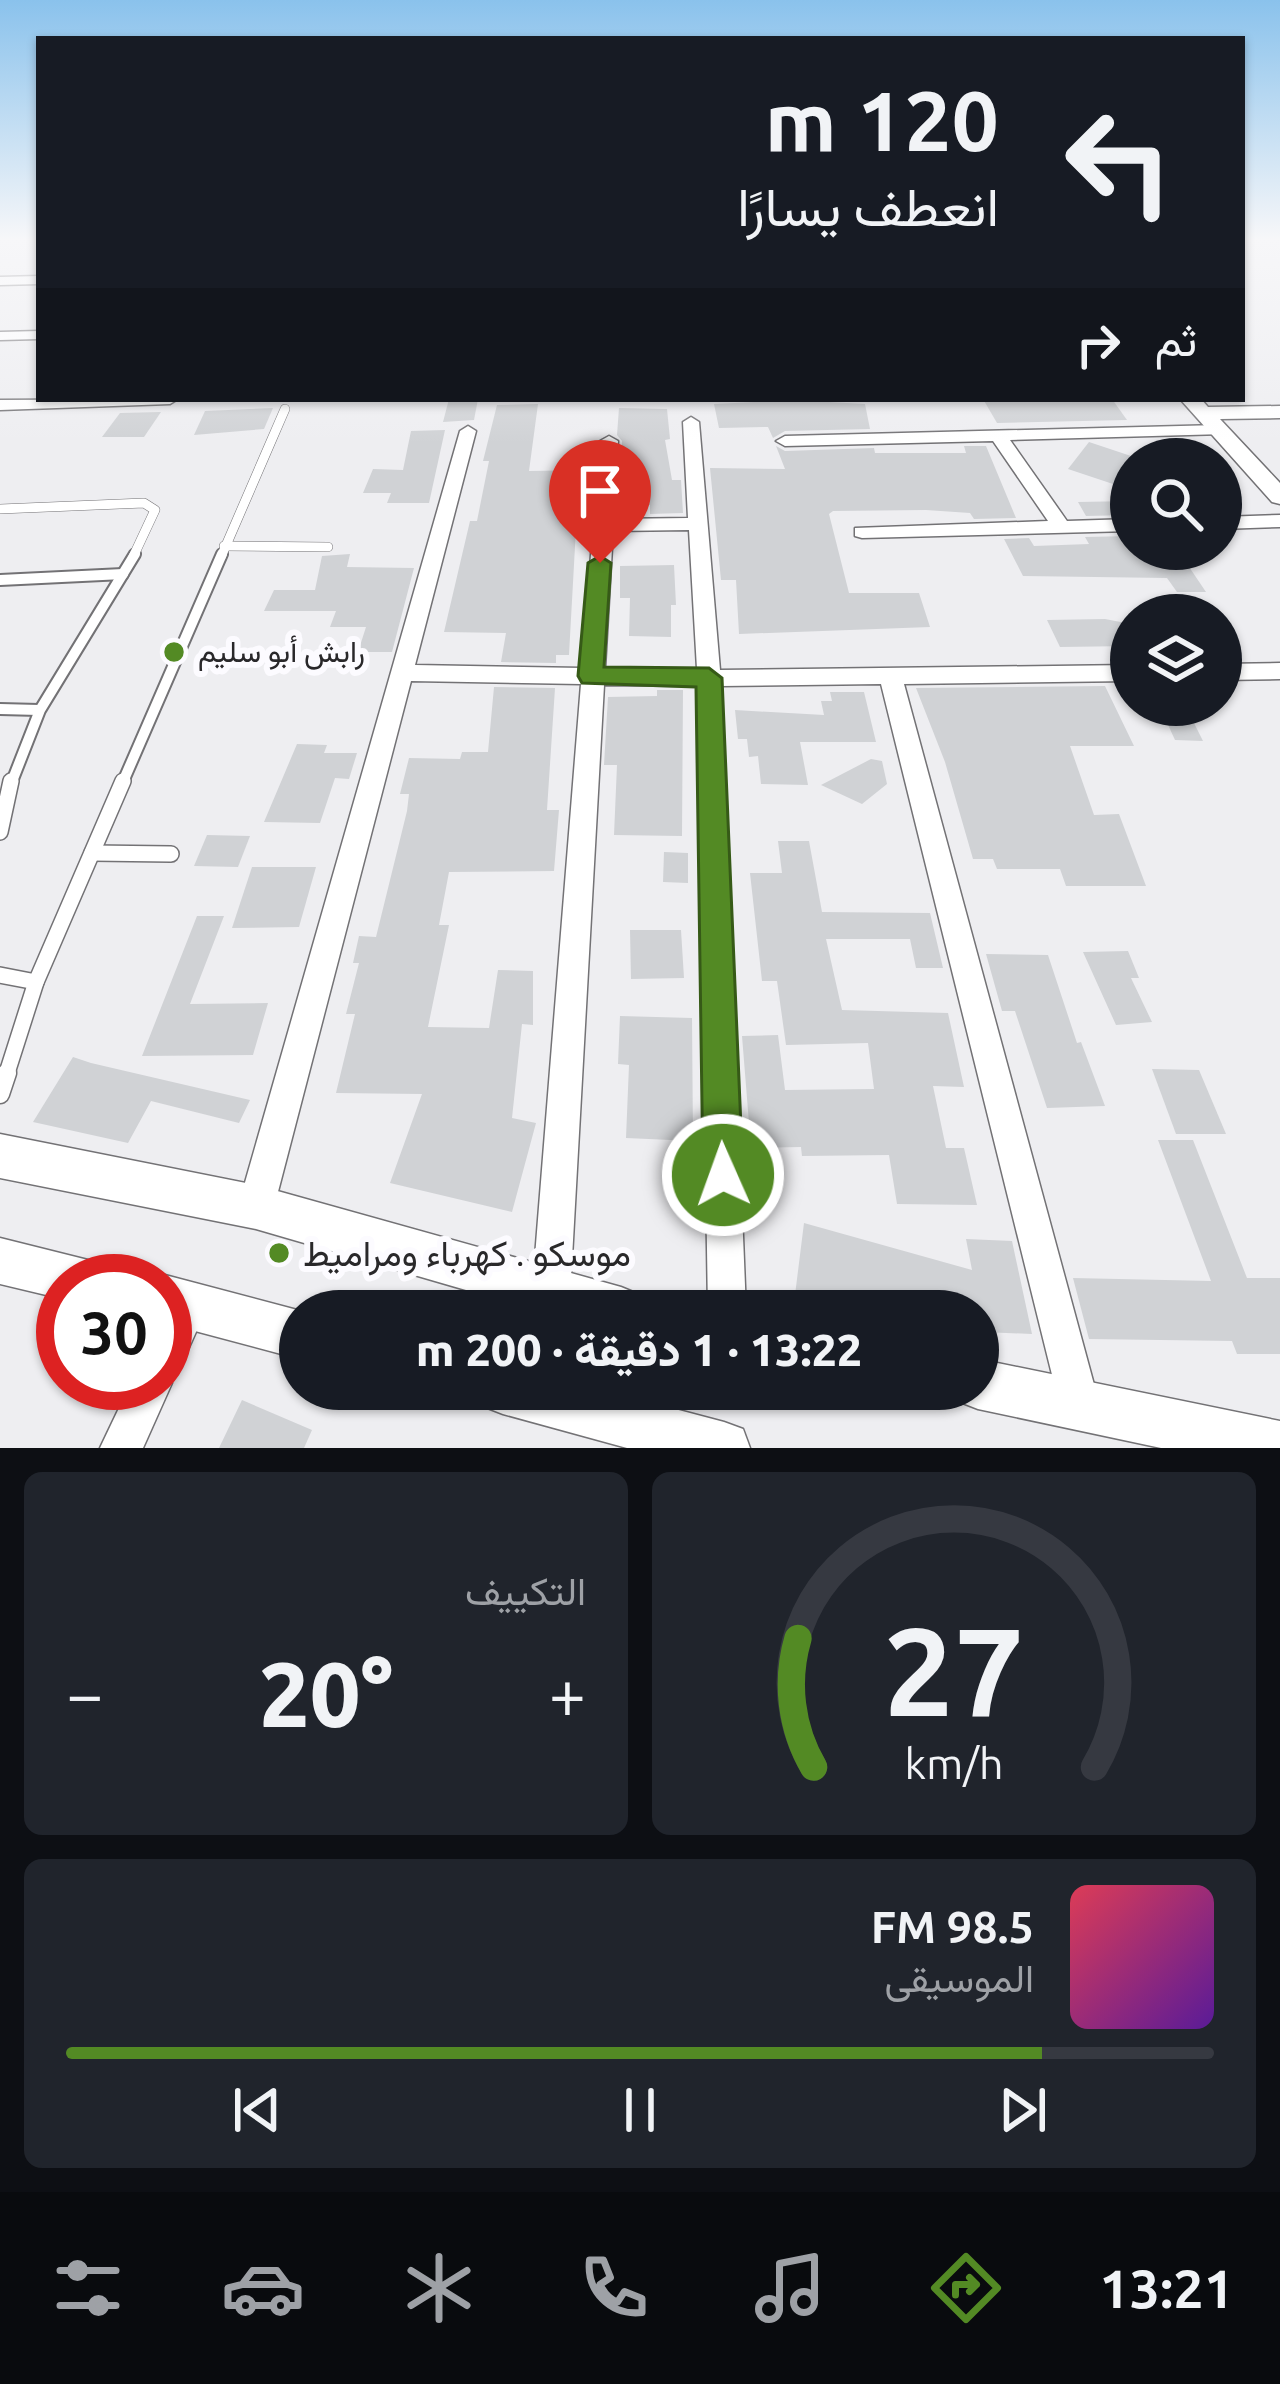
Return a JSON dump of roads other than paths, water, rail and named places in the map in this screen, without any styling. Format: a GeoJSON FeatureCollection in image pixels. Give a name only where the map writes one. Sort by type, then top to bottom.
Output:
{"type":"FeatureCollection","features":[{"type":"Feature","properties":{"kind":"street"},"geometry":{"type":"LineString","coordinates":[[0,336],[36,335]]}},
{"type":"Feature","properties":{"kind":"street"},"geometry":{"type":"LineString","coordinates":[[0,405],[85,402]]}},
{"type":"Feature","properties":{"kind":"street"},"geometry":{"type":"LineString","coordinates":[[785,441],[998,436],[1204,414],[1280,412]]}},
{"type":"Feature","properties":{"kind":"street"},"geometry":{"type":"LineString","coordinates":[[1204,414],[1280,497]]}},
{"type":"Feature","properties":{"kind":"street"},"geometry":{"type":"LineString","coordinates":[[691,422],[709,678],[726,1290]]}},
{"type":"Feature","properties":{"kind":"street"},"geometry":{"type":"LineString","coordinates":[[256,1207],[468,431]]}},
{"type":"Feature","properties":{"kind":"street"},"geometry":{"type":"LineString","coordinates":[[998,436],[1062,527]]}},
{"type":"Feature","properties":{"kind":"street"},"geometry":{"type":"LineString","coordinates":[[551,1290],[609,441]]}},
{"type":"Feature","properties":{"kind":"street"},"geometry":{"type":"LineString","coordinates":[[1242,522],[1280,521]]}},
{"type":"Feature","properties":{"kind":"street"},"geometry":{"type":"LineString","coordinates":[[603,525],[698,524]]}},
{"type":"Feature","properties":{"kind":"street"},"geometry":{"type":"LineString","coordinates":[[862,532],[1110,526]]}},
{"type":"Feature","properties":{"kind":"street"},"geometry":{"type":"LineString","coordinates":[[1242,672],[1280,671]]}},
{"type":"Feature","properties":{"kind":"street"},"geometry":{"type":"LineString","coordinates":[[404,673],[709,678],[1110,673]]}},
{"type":"Feature","properties":{"kind":"street"},"geometry":{"type":"LineString","coordinates":[[891,676],[1078,1403]]}},
{"type":"Feature","properties":{"kind":"street"},"geometry":{"type":"LineString","coordinates":[[0,1156],[256,1207],[537,1290]]}},
{"type":"Feature","properties":{"kind":"street"},"geometry":{"type":"LineString","coordinates":[[0,1261],[36,1269]]}},
{"type":"Feature","properties":{"kind":"street"},"geometry":{"type":"LineString","coordinates":[[192,1306],[279,1329]]}},
{"type":"Feature","properties":{"kind":"street"},"geometry":{"type":"LineString","coordinates":[[999,1388],[1280,1447]]}},
{"type":"Feature","properties":{"kind":"street"},"geometry":{"type":"LineString","coordinates":[[122,1448],[140,1410]]}},
{"type":"Feature","properties":{"kind":"street"},"geometry":{"type":"LineString","coordinates":[[582,1410],[724,1448]]}},
{"type":"Feature","properties":{"kind":"lane"},"geometry":{"type":"LineString","coordinates":[[0,1094],[36,982],[285,409]]}},
{"type":"Feature","properties":{"kind":"lane"},"geometry":{"type":"LineString","coordinates":[[0,509],[151,506],[154,516],[39,710],[7,784],[0,832]]}},
{"type":"Feature","properties":{"kind":"lane"},"geometry":{"type":"LineString","coordinates":[[224,546],[328,547]]}},
{"type":"Feature","properties":{"kind":"lane"},"geometry":{"type":"LineString","coordinates":[[0,580],[123,574]]}},
{"type":"Feature","properties":{"kind":"lane"},"geometry":{"type":"LineString","coordinates":[[0,709],[39,710]]}},
{"type":"Feature","properties":{"kind":"lane"},"geometry":{"type":"LineString","coordinates":[[92,853],[171,854]]}},
{"type":"Feature","properties":{"kind":"lane"},"geometry":{"type":"LineString","coordinates":[[0,975],[36,982]]}},
{"type":"Feature","properties":{"kind":"place","name":"رابش أبو سليم"},"geometry":{"type":"Point","coordinates":[174,652]}},
{"type":"Feature","properties":{"kind":"place","name":"موسكو . كهرباء ومراميط"},"geometry":{"type":"Point","coordinates":[279,1253]}}]}
